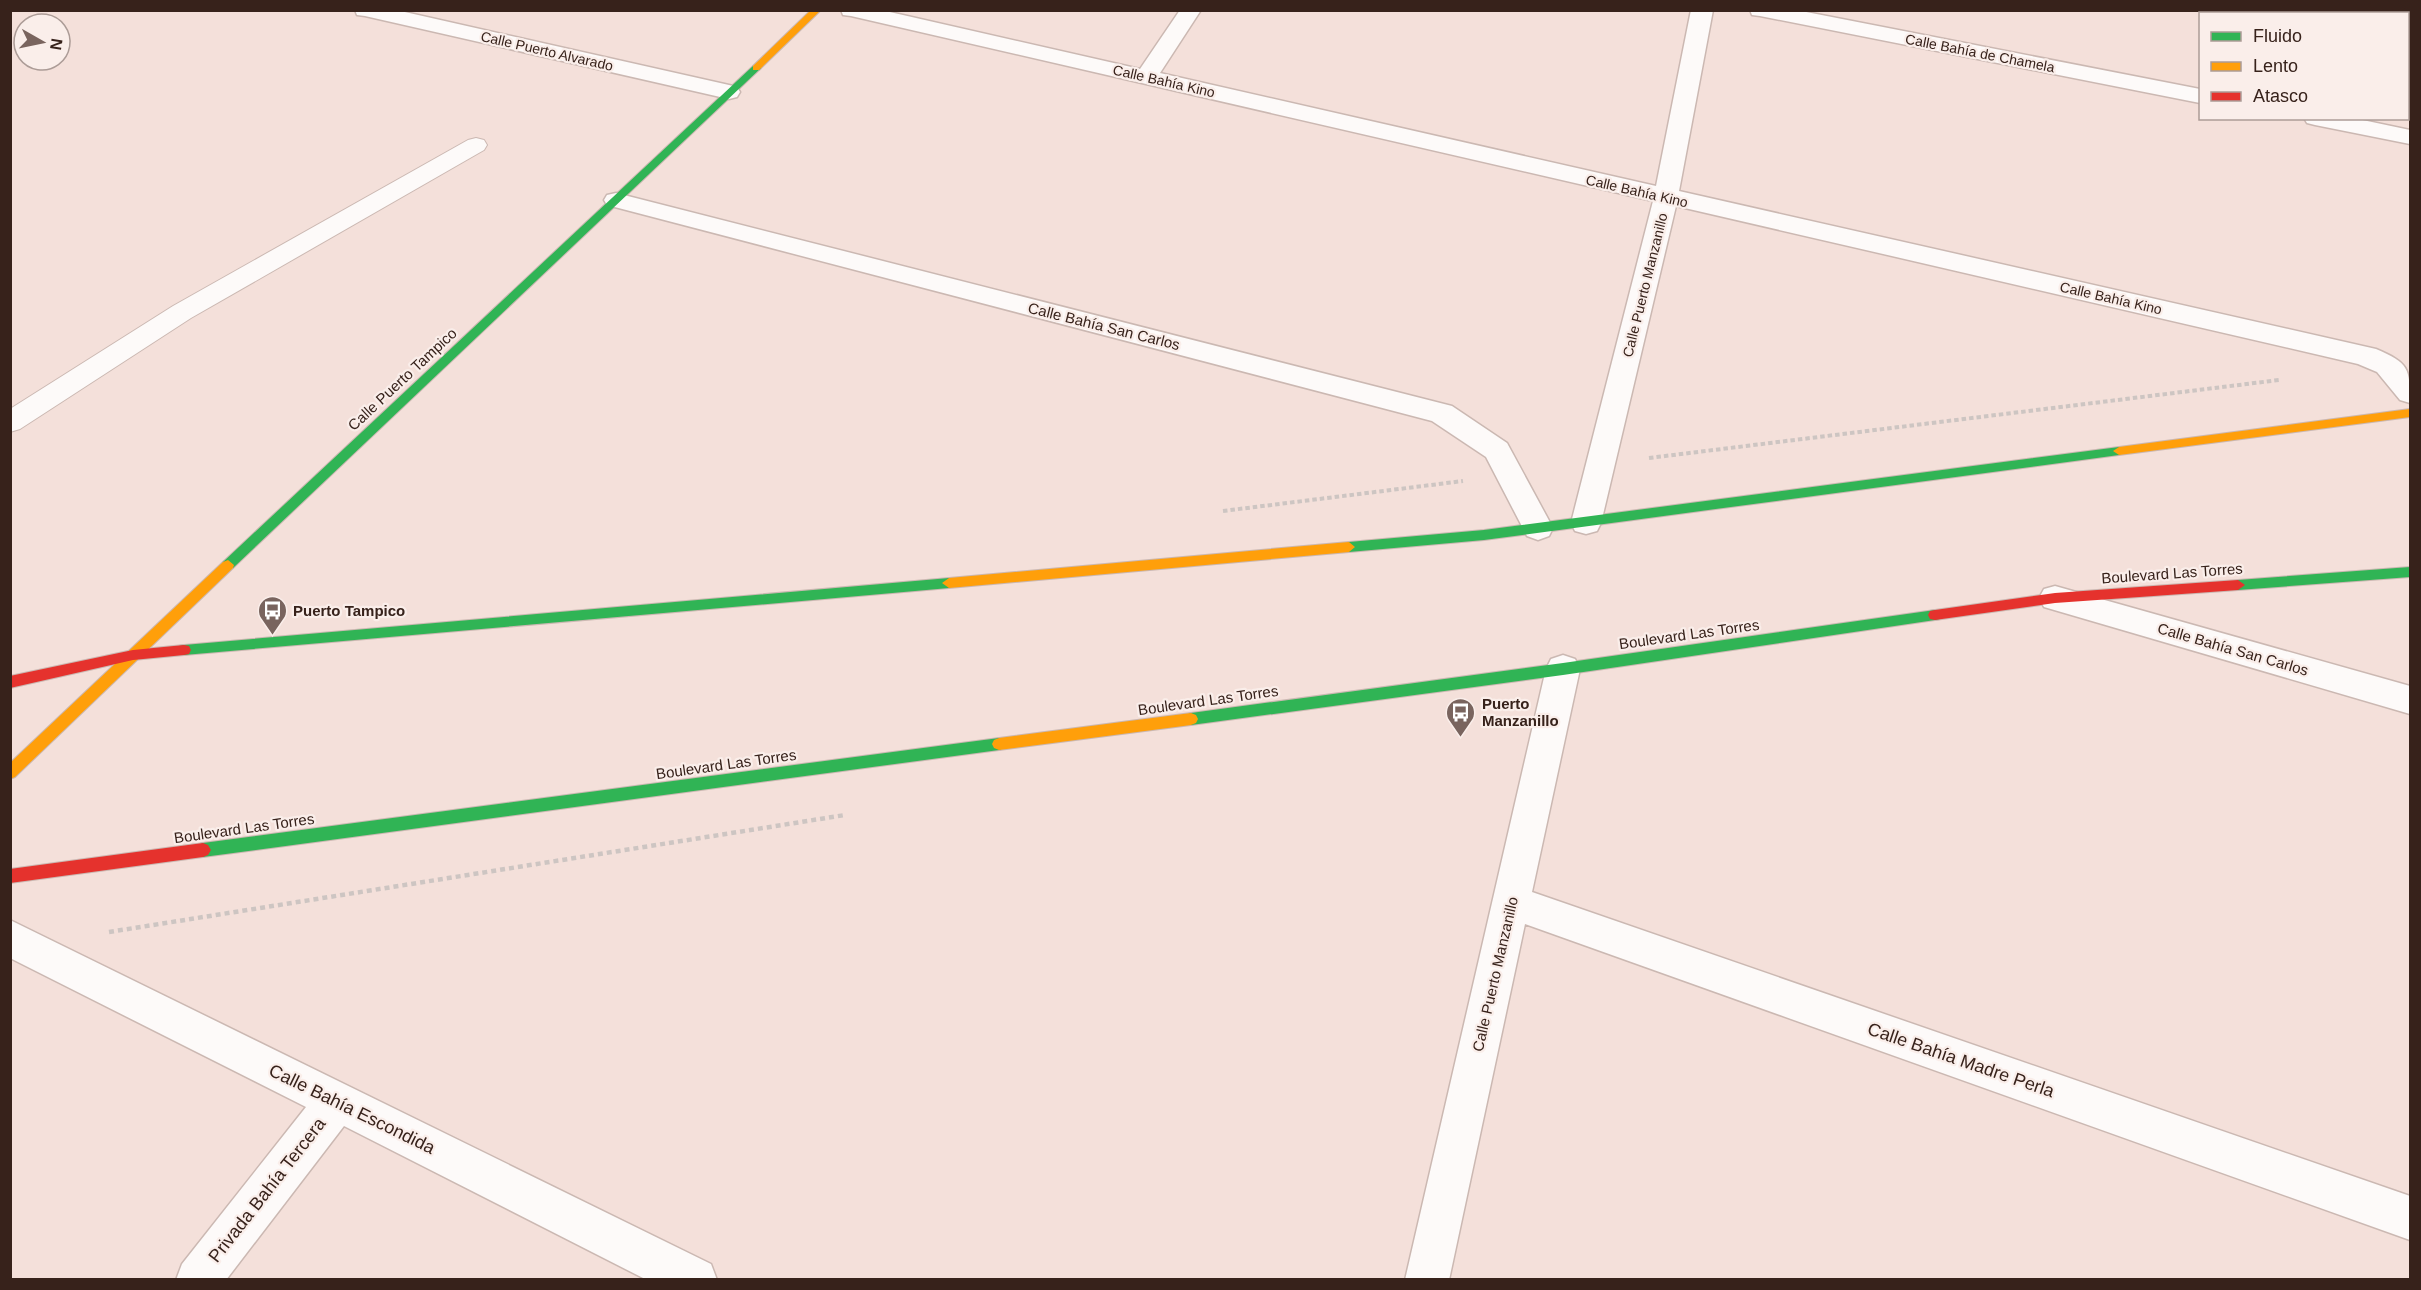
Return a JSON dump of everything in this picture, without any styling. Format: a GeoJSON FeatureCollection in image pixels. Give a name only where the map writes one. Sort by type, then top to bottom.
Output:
{"type":"FeatureCollection","features":[{"type":"Feature","properties":{"kind":"main road","name":"Calle Puerto Tampico"},"geometry":{"type":"LineString","coordinates":[[10,773],[817,10]]}},
{"type":"Feature","properties":{"kind":"main road"},"geometry":{"type":"LineString","coordinates":[[10,682],[133,655],[1484,536],[2410,412]]}},
{"type":"Feature","properties":{"kind":"main road","name":"Boulevard Las Torres"},"geometry":{"type":"LineString","coordinates":[[10,876],[1563,669],[2055,598],[2410,572]]}},
{"type":"Feature","properties":{"kind":"street","name":"Calle Puerto Alvarado"},"geometry":{"type":"LineString","coordinates":[[365,10],[729,92]]}},
{"type":"Feature","properties":{"kind":"street","name":"Calle Bahía Kino"},"geometry":{"type":"LineString","coordinates":[[851,10],[1146,76],[1666,198],[2366,356],[2387,365],[2410,393]]}},
{"type":"Feature","properties":{"kind":"street"},"geometry":{"type":"LineString","coordinates":[[1146,76],[1191,10]]}},
{"type":"Feature","properties":{"kind":"street","name":"Calle Puerto Manzanillo"},"geometry":{"type":"LineString","coordinates":[[1586,523],[1666,198],[1702,10]]}},
{"type":"Feature","properties":{"kind":"street","name":"Calle Bahía de Chamela"},"geometry":{"type":"LineString","coordinates":[[1760,10],[2199,96]]}},
{"type":"Feature","properties":{"kind":"street"},"geometry":{"type":"LineString","coordinates":[[2325,120],[2410,137]]}},
{"type":"Feature","properties":{"kind":"street","name":"Calle Bahía San Carlos"},"geometry":{"type":"LineString","coordinates":[[616,200],[1442,413],[1497,450],[1538,528]]}},
{"type":"Feature","properties":{"kind":"street","name":"Calle Bahía San Carlos"},"geometry":{"type":"LineString","coordinates":[[2055,598],[2410,700]]}},
{"type":"Feature","properties":{"kind":"street","name":"Calle Puerto Manzanillo"},"geometry":{"type":"LineString","coordinates":[[1427,1280],[1563,669]]}},
{"type":"Feature","properties":{"kind":"street","name":"Calle Bahía Madre Perla"},"geometry":{"type":"LineString","coordinates":[[1511,902],[2410,1218]]}},
{"type":"Feature","properties":{"kind":"street","name":"Calle Bahía Escondida"},"geometry":{"type":"LineString","coordinates":[[10,938],[694,1280]]}},
{"type":"Feature","properties":{"kind":"street","name":"Privada Bahía Tercera"},"geometry":{"type":"LineString","coordinates":[[198,1280],[337,1101]]}},
{"type":"Feature","properties":{"kind":"lane"},"geometry":{"type":"LineString","coordinates":[[10,422],[182,312],[476,145]]}},
{"type":"Feature","properties":{"kind":"traffic: fast"},"geometry":{"type":"LineString","coordinates":[[2409,54],[2410,58]]}},
{"type":"Feature","properties":{"kind":"traffic: fast"},"geometry":{"type":"LineString","coordinates":[[228,565],[756,68]]}},
{"type":"Feature","properties":{"kind":"traffic: fast"},"geometry":{"type":"LineString","coordinates":[[1349,547],[1484,535],[2119,451]]}},
{"type":"Feature","properties":{"kind":"traffic: fast"},"geometry":{"type":"LineString","coordinates":[[2238,585],[2410,572]]}},
{"type":"Feature","properties":{"kind":"traffic: fast"},"geometry":{"type":"LineString","coordinates":[[184,650],[949,583]]}},
{"type":"Feature","properties":{"kind":"traffic: fast"},"geometry":{"type":"LineString","coordinates":[[1191,719],[1563,669],[1935,615]]}},
{"type":"Feature","properties":{"kind":"traffic: fast"},"geometry":{"type":"LineString","coordinates":[[203,850],[999,744]]}},
{"type":"Feature","properties":{"kind":"traffic: slow"},"geometry":{"type":"LineString","coordinates":[[756,68],[817,10]]}},
{"type":"Feature","properties":{"kind":"traffic: slow"},"geometry":{"type":"LineString","coordinates":[[2119,451],[2410,413]]}},
{"type":"Feature","properties":{"kind":"traffic: slow"},"geometry":{"type":"LineString","coordinates":[[949,583],[1349,547]]}},
{"type":"Feature","properties":{"kind":"traffic: slow"},"geometry":{"type":"LineString","coordinates":[[10,773],[228,565]]}},
{"type":"Feature","properties":{"kind":"traffic: slow"},"geometry":{"type":"LineString","coordinates":[[999,744],[1191,719]]}},
{"type":"Feature","properties":{"kind":"traffic: jam"},"geometry":{"type":"LineString","coordinates":[[1935,615],[2055,598],[2238,585]]}},
{"type":"Feature","properties":{"kind":"traffic: jam"},"geometry":{"type":"LineString","coordinates":[[10,682],[133,655],[184,650]]}},
{"type":"Feature","properties":{"kind":"traffic: jam"},"geometry":{"type":"LineString","coordinates":[[10,876],[203,850]]}},
{"type":"Feature","properties":{"kind":"place","name":"Puerto Tampico"},"geometry":{"type":"Point","coordinates":[272,636]}},
{"type":"Feature","properties":{"kind":"place","name":"Puerto Manzanillo"},"geometry":{"type":"Point","coordinates":[1461,738]}}]}
